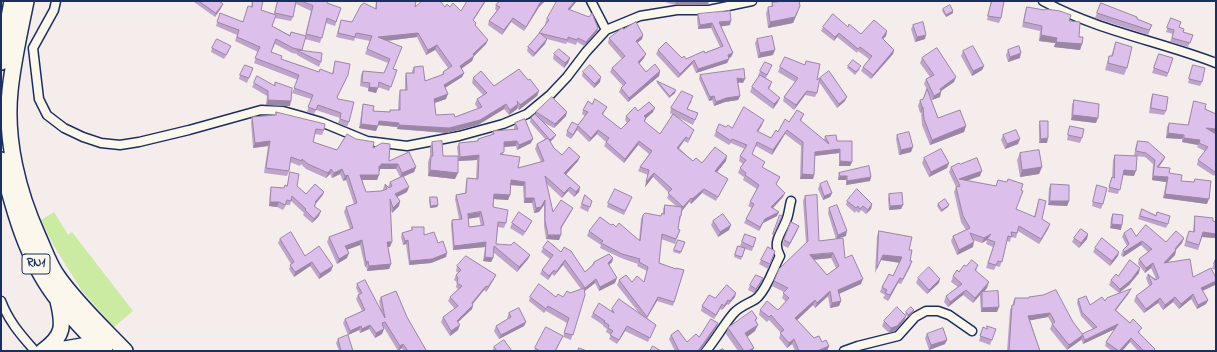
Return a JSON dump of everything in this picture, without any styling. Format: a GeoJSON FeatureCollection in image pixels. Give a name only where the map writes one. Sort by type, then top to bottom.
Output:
{"type":"FeatureCollection","features":[{"type":"Feature","properties":{"kind":"highway"},"geometry":{"type":"LineString","coordinates":[[1,62],[12,1]]}},
{"type":"Feature","properties":{"kind":"highway","name":"RN1"},"geometry":{"type":"LineString","coordinates":[[26,1],[17,43],[10,91],[10,140],[23,197],[30,218],[57,276],[80,305],[125,351]]}},
{"type":"Feature","properties":{"kind":"highway","name":"RN1"},"geometry":{"type":"LineString","coordinates":[[1,160],[23,236],[40,272],[58,300],[104,350]]}},
{"type":"Feature","properties":{"kind":"highway"},"geometry":{"type":"LineString","coordinates":[[43,351],[55,342],[61,332],[62,316],[58,300]]}},
{"type":"Feature","properties":{"kind":"highway"},"geometry":{"type":"LineString","coordinates":[[52,351],[82,346],[104,350]]}},
{"type":"Feature","properties":{"kind":"street"},"geometry":{"type":"LineString","coordinates":[[56,1],[54,10],[33,48],[39,99],[47,115],[64,128],[101,143],[120,145],[188,130],[261,110],[283,112],[321,122],[367,141],[407,146],[459,136],[503,124],[526,114],[550,95],[567,78],[586,52],[606,30],[640,16],[677,10],[709,10],[752,1]]}},
{"type":"Feature","properties":{"kind":"street"},"geometry":{"type":"LineString","coordinates":[[591,1],[606,30]]}},
{"type":"Feature","properties":{"kind":"street"},"geometry":{"type":"LineString","coordinates":[[1043,1],[1083,20],[1114,32],[1216,63]]}},
{"type":"Feature","properties":{"kind":"street"},"geometry":{"type":"LineString","coordinates":[[17,43],[33,48]]}},
{"type":"Feature","properties":{"kind":"street"},"geometry":{"type":"LineString","coordinates":[[706,351],[717,339],[734,313],[747,302],[758,298],[780,256],[776,249],[775,243],[787,219],[791,201]]}},
{"type":"Feature","properties":{"kind":"street"},"geometry":{"type":"LineString","coordinates":[[1,302],[7,316],[16,329],[35,351]]}},
{"type":"Feature","properties":{"kind":"street"},"geometry":{"type":"LineString","coordinates":[[844,351],[898,336],[915,317],[926,311],[938,311],[949,315],[972,331]]}},
{"type":"Feature","properties":{"kind":"green space"},"geometry":{"type":"Polygon","coordinates":[[[54,212],[68,235],[72,232],[133,311],[114,327],[82,291],[54,246],[41,220],[54,212]]]}},
{"type":"Feature","properties":{"kind":"building"},"geometry":{"type":"Polygon","coordinates":[[[199,1],[219,1],[223,4],[216,13],[199,1]]]}},
{"type":"Feature","properties":{"kind":"building"},"geometry":{"type":"Polygon","coordinates":[[[253,1],[263,1],[261,10],[276,15],[272,26],[290,36],[291,32],[306,36],[302,50],[293,48],[276,39],[271,52],[282,56],[281,59],[319,72],[320,69],[333,74],[335,61],[350,64],[348,75],[337,97],[338,99],[354,102],[349,122],[340,119],[341,113],[318,105],[316,110],[308,107],[313,95],[294,88],[299,75],[255,58],[260,47],[237,37],[239,30],[217,22],[220,13],[243,22],[248,6],[252,7],[253,1]]]}},
{"type":"Feature","properties":{"kind":"building"},"geometry":{"type":"Polygon","coordinates":[[[278,1],[296,1],[293,17],[275,13],[278,1]]]}},
{"type":"Feature","properties":{"kind":"building"},"geometry":{"type":"Polygon","coordinates":[[[301,1],[327,1],[327,3],[341,8],[336,22],[327,18],[322,38],[306,34],[313,6],[301,1]]]}},
{"type":"Feature","properties":{"kind":"building"},"geometry":{"type":"Polygon","coordinates":[[[377,1],[416,1],[415,7],[422,1],[440,1],[445,7],[447,4],[450,7],[453,3],[461,11],[467,1],[485,1],[473,20],[476,23],[475,25],[488,40],[473,54],[474,56],[460,66],[464,73],[444,85],[448,94],[434,99],[436,115],[454,114],[455,117],[482,107],[477,99],[487,93],[473,78],[481,71],[494,86],[519,69],[528,80],[530,79],[539,91],[520,105],[517,101],[518,104],[510,110],[506,104],[480,120],[449,128],[399,125],[399,123],[379,121],[378,126],[361,124],[363,104],[374,106],[373,111],[390,112],[390,110],[400,110],[400,90],[407,90],[406,73],[414,73],[414,67],[423,66],[425,81],[444,74],[443,72],[452,66],[437,45],[428,50],[418,33],[378,37],[402,47],[393,69],[397,70],[391,87],[379,82],[378,88],[369,87],[370,83],[362,82],[363,71],[384,73],[390,59],[367,49],[372,36],[356,33],[355,37],[338,33],[341,20],[352,22],[361,5],[364,3],[376,9],[377,1]]]}},
{"type":"Feature","properties":{"kind":"building"},"geometry":{"type":"Polygon","coordinates":[[[500,1],[542,1],[526,27],[513,18],[504,30],[489,21],[500,7],[496,5],[500,1]]]}},
{"type":"Feature","properties":{"kind":"building"},"geometry":{"type":"Polygon","coordinates":[[[557,1],[575,1],[568,9],[589,17],[592,13],[598,28],[586,42],[578,38],[577,40],[568,37],[568,40],[539,33],[549,20],[547,19],[557,1]]]}},
{"type":"Feature","properties":{"kind":"building"},"geometry":{"type":"Polygon","coordinates":[[[782,1],[799,1],[800,6],[795,17],[770,22],[768,7],[773,6],[772,3],[782,1]]]}},
{"type":"Feature","properties":{"kind":"building"},"geometry":{"type":"Polygon","coordinates":[[[992,1],[1004,1],[1001,18],[988,16],[992,1]]]}},
{"type":"Feature","properties":{"kind":"building"},"geometry":{"type":"Polygon","coordinates":[[[1101,3],[1137,17],[1137,19],[1152,25],[1149,30],[1097,13],[1101,3]]]}},
{"type":"Feature","properties":{"kind":"building"},"geometry":{"type":"Polygon","coordinates":[[[950,5],[953,11],[946,15],[943,9],[950,5]]]}},
{"type":"Feature","properties":{"kind":"building"},"geometry":{"type":"Polygon","coordinates":[[[1027,7],[1060,11],[1071,15],[1069,21],[1080,22],[1079,37],[1083,37],[1082,44],[1056,42],[1057,38],[1041,35],[1042,26],[1024,22],[1027,7]]]}},
{"type":"Feature","properties":{"kind":"building"},"geometry":{"type":"Polygon","coordinates":[[[730,11],[731,21],[719,22],[733,53],[728,55],[729,59],[698,69],[694,60],[680,74],[658,50],[666,42],[682,58],[684,56],[686,59],[704,51],[705,53],[723,46],[712,23],[700,25],[698,14],[730,11]]]}},
{"type":"Feature","properties":{"kind":"building"},"geometry":{"type":"Polygon","coordinates":[[[833,14],[848,27],[849,24],[861,34],[874,20],[887,31],[882,38],[894,50],[873,75],[863,67],[872,56],[860,47],[858,49],[839,33],[835,37],[823,27],[833,14]]]}},
{"type":"Feature","properties":{"kind":"building"},"geometry":{"type":"Polygon","coordinates":[[[1171,18],[1181,22],[1179,27],[1184,29],[1183,32],[1193,35],[1190,43],[1172,38],[1174,30],[1167,28],[1171,18]]]}},
{"type":"Feature","properties":{"kind":"building"},"geometry":{"type":"Polygon","coordinates":[[[636,22],[643,35],[636,41],[646,54],[638,62],[646,72],[655,64],[660,71],[629,98],[621,88],[626,83],[612,68],[625,56],[609,38],[622,28],[623,29],[636,22]]]}},
{"type":"Feature","properties":{"kind":"building"},"geometry":{"type":"Polygon","coordinates":[[[923,22],[926,35],[917,37],[913,25],[923,22]]]}},
{"type":"Feature","properties":{"kind":"building"},"geometry":{"type":"Polygon","coordinates":[[[540,33],[547,39],[535,53],[528,47],[540,33]]]}},
{"type":"Feature","properties":{"kind":"building"},"geometry":{"type":"Polygon","coordinates":[[[772,36],[775,50],[760,53],[757,39],[772,36]]]}},
{"type":"Feature","properties":{"kind":"building"},"geometry":{"type":"Polygon","coordinates":[[[217,39],[231,46],[226,55],[212,48],[217,39]]]}},
{"type":"Feature","properties":{"kind":"building"},"geometry":{"type":"Polygon","coordinates":[[[1116,42],[1132,47],[1127,68],[1108,63],[1109,56],[1112,56],[1116,42]]]}},
{"type":"Feature","properties":{"kind":"building"},"geometry":{"type":"Polygon","coordinates":[[[973,46],[984,66],[973,71],[963,51],[973,46]]]}},
{"type":"Feature","properties":{"kind":"building"},"geometry":{"type":"Polygon","coordinates":[[[1019,46],[1021,53],[1010,57],[1008,50],[1019,46]]]}},
{"type":"Feature","properties":{"kind":"building"},"geometry":{"type":"Polygon","coordinates":[[[937,48],[956,77],[940,89],[941,92],[934,96],[926,79],[934,75],[922,58],[937,48]]]}},
{"type":"Feature","properties":{"kind":"building"},"geometry":{"type":"Polygon","coordinates":[[[559,49],[570,58],[565,63],[554,54],[559,49]]]}},
{"type":"Feature","properties":{"kind":"building"},"geometry":{"type":"Polygon","coordinates":[[[298,51],[322,53],[321,62],[298,51]]]}},
{"type":"Feature","properties":{"kind":"building"},"geometry":{"type":"Polygon","coordinates":[[[1159,54],[1173,58],[1168,73],[1154,68],[1159,54]]]}},
{"type":"Feature","properties":{"kind":"building"},"geometry":{"type":"Polygon","coordinates":[[[785,57],[805,65],[806,61],[820,64],[817,80],[820,78],[817,93],[807,91],[796,105],[784,97],[798,78],[780,67],[785,57]]]}},
{"type":"Feature","properties":{"kind":"building"},"geometry":{"type":"Polygon","coordinates":[[[853,60],[861,66],[856,72],[848,66],[853,60]]]}},
{"type":"Feature","properties":{"kind":"building"},"geometry":{"type":"Polygon","coordinates":[[[765,62],[772,65],[767,75],[760,71],[765,62]]]}},
{"type":"Feature","properties":{"kind":"building"},"geometry":{"type":"Polygon","coordinates":[[[245,65],[253,68],[249,78],[240,75],[245,65]]]}},
{"type":"Feature","properties":{"kind":"building"},"geometry":{"type":"Polygon","coordinates":[[[590,65],[601,77],[595,84],[583,72],[590,65]]]}},
{"type":"Feature","properties":{"kind":"building"},"geometry":{"type":"Polygon","coordinates":[[[1193,65],[1205,68],[1202,82],[1189,79],[1193,65]]]}},
{"type":"Feature","properties":{"kind":"building"},"geometry":{"type":"Polygon","coordinates":[[[744,69],[745,79],[737,78],[740,96],[726,98],[716,102],[714,96],[710,97],[700,75],[744,69]]]}},
{"type":"Feature","properties":{"kind":"building"},"geometry":{"type":"Polygon","coordinates":[[[829,71],[847,97],[839,104],[820,78],[829,71]]]}},
{"type":"Feature","properties":{"kind":"building"},"geometry":{"type":"Polygon","coordinates":[[[760,75],[772,82],[768,88],[780,98],[774,104],[752,87],[760,75]]]}},
{"type":"Feature","properties":{"kind":"building"},"geometry":{"type":"Polygon","coordinates":[[[257,76],[275,86],[275,82],[292,88],[291,101],[268,100],[268,91],[254,83],[257,76]]]}},
{"type":"Feature","properties":{"kind":"building"},"geometry":{"type":"Polygon","coordinates":[[[657,81],[676,90],[670,96],[657,81]]]}},
{"type":"Feature","properties":{"kind":"building"},"geometry":{"type":"Polygon","coordinates":[[[927,89],[938,118],[960,110],[966,126],[932,140],[924,119],[923,107],[920,100],[923,99],[927,89]]]}},
{"type":"Feature","properties":{"kind":"building"},"geometry":{"type":"Polygon","coordinates":[[[682,91],[693,96],[687,109],[698,113],[695,120],[671,108],[682,91]]]}},
{"type":"Feature","properties":{"kind":"building"},"geometry":{"type":"Polygon","coordinates":[[[1153,94],[1168,97],[1166,111],[1151,108],[1153,94]]]}},
{"type":"Feature","properties":{"kind":"building"},"geometry":{"type":"Polygon","coordinates":[[[552,97],[567,112],[555,124],[536,112],[552,97]]]}},
{"type":"Feature","properties":{"kind":"building"},"geometry":{"type":"Polygon","coordinates":[[[595,99],[607,107],[602,114],[621,129],[630,120],[626,116],[635,107],[638,111],[649,102],[655,108],[644,116],[646,118],[644,121],[660,134],[673,114],[694,130],[689,139],[686,137],[677,148],[693,161],[696,158],[702,163],[715,147],[727,156],[715,171],[728,179],[718,197],[704,189],[692,199],[691,198],[683,207],[668,193],[672,189],[654,173],[646,182],[649,170],[640,167],[652,151],[639,141],[625,159],[606,142],[609,138],[598,130],[591,138],[578,126],[573,135],[567,131],[572,122],[578,125],[588,112],[583,110],[588,101],[592,104],[595,99]]]}},
{"type":"Feature","properties":{"kind":"building"},"geometry":{"type":"Polygon","coordinates":[[[1074,100],[1099,104],[1098,118],[1073,115],[1074,100]]]}},
{"type":"Feature","properties":{"kind":"building"},"geometry":{"type":"Polygon","coordinates":[[[1194,101],[1206,104],[1205,109],[1216,114],[1216,129],[1206,128],[1216,134],[1215,172],[1198,160],[1208,147],[1199,143],[1200,140],[1184,138],[1184,135],[1168,133],[1169,123],[1188,125],[1194,101]]]}},
{"type":"Feature","properties":{"kind":"building"},"geometry":{"type":"Polygon","coordinates":[[[744,107],[764,120],[757,131],[771,138],[776,130],[778,132],[785,119],[789,122],[797,110],[804,114],[800,120],[829,144],[825,136],[836,135],[837,141],[852,141],[852,162],[840,161],[840,149],[815,152],[814,175],[802,174],[803,142],[787,130],[773,150],[757,142],[752,154],[765,162],[762,167],[780,177],[776,184],[785,193],[771,207],[779,212],[765,219],[760,227],[746,219],[754,204],[750,202],[759,185],[745,175],[746,173],[740,168],[746,160],[740,156],[747,145],[732,139],[731,141],[716,131],[719,124],[726,127],[728,125],[732,128],[744,107]]]}},
{"type":"Feature","properties":{"kind":"building"},"geometry":{"type":"Polygon","coordinates":[[[276,112],[325,124],[324,130],[316,129],[313,142],[337,150],[347,134],[356,139],[374,142],[373,148],[382,143],[390,144],[389,161],[409,152],[416,167],[402,173],[398,164],[381,164],[381,166],[379,166],[379,175],[360,175],[366,192],[387,189],[385,184],[389,188],[392,186],[390,182],[403,176],[409,187],[395,194],[400,201],[393,208],[390,199],[392,242],[387,242],[391,264],[369,266],[368,261],[366,262],[362,240],[345,246],[349,253],[339,259],[329,237],[353,228],[346,207],[357,203],[348,175],[345,176],[342,169],[334,173],[331,169],[328,173],[308,164],[302,159],[302,161],[291,157],[289,171],[266,168],[270,141],[255,143],[252,117],[276,115],[276,112]]]}},
{"type":"Feature","properties":{"kind":"building"},"geometry":{"type":"Polygon","coordinates":[[[535,114],[556,135],[550,140],[531,118],[535,114]]]}},
{"type":"Feature","properties":{"kind":"building"},"geometry":{"type":"Polygon","coordinates":[[[525,119],[533,139],[519,145],[517,141],[504,142],[504,152],[500,154],[520,157],[518,168],[544,161],[537,144],[548,138],[554,148],[562,155],[569,147],[580,157],[564,173],[580,187],[576,192],[570,187],[564,193],[545,176],[553,212],[561,200],[573,208],[561,227],[561,235],[548,235],[545,221],[545,200],[541,207],[536,208],[534,198],[525,198],[525,182],[511,180],[510,195],[494,194],[493,207],[508,210],[506,223],[498,222],[496,244],[511,245],[514,242],[530,255],[519,267],[494,246],[493,258],[485,257],[486,242],[454,246],[452,220],[462,219],[456,195],[466,193],[467,178],[478,179],[479,155],[460,157],[459,143],[478,141],[478,139],[494,134],[493,131],[518,129],[515,123],[525,119]],[[481,212],[468,214],[469,227],[484,225],[481,212]]]}},
{"type":"Feature","properties":{"kind":"building"},"geometry":{"type":"Polygon","coordinates":[[[1040,121],[1048,121],[1048,138],[1041,139],[1040,121]]]}},
{"type":"Feature","properties":{"kind":"building"},"geometry":{"type":"Polygon","coordinates":[[[1070,126],[1084,129],[1082,138],[1068,135],[1070,126]]]}},
{"type":"Feature","properties":{"kind":"building"},"geometry":{"type":"Polygon","coordinates":[[[1016,130],[1020,139],[1007,144],[1003,135],[1016,130]]]}},
{"type":"Feature","properties":{"kind":"building"},"geometry":{"type":"Polygon","coordinates":[[[909,132],[913,147],[901,150],[897,135],[909,132]]]}},
{"type":"Feature","properties":{"kind":"building"},"geometry":{"type":"Polygon","coordinates":[[[442,141],[443,156],[458,156],[458,173],[430,170],[431,156],[433,156],[432,142],[442,141]]]}},
{"type":"Feature","properties":{"kind":"building"},"geometry":{"type":"Polygon","coordinates":[[[1138,141],[1148,142],[1165,157],[1157,167],[1170,168],[1169,173],[1182,175],[1181,181],[1194,182],[1195,179],[1211,181],[1209,199],[1165,194],[1168,177],[1153,176],[1155,160],[1146,153],[1136,151],[1138,141]]]}},
{"type":"Feature","properties":{"kind":"building"},"geometry":{"type":"Polygon","coordinates":[[[941,149],[949,163],[931,172],[924,158],[941,149]]]}},
{"type":"Feature","properties":{"kind":"building"},"geometry":{"type":"Polygon","coordinates":[[[1039,150],[1042,167],[1022,170],[1020,153],[1039,150]]]}},
{"type":"Feature","properties":{"kind":"building"},"geometry":{"type":"Polygon","coordinates":[[[1115,155],[1137,156],[1136,171],[1124,170],[1120,190],[1109,187],[1112,177],[1114,178],[1115,155]]]}},
{"type":"Feature","properties":{"kind":"building"},"geometry":{"type":"Polygon","coordinates":[[[977,158],[982,171],[959,179],[996,186],[998,180],[1007,182],[1008,179],[1023,184],[1021,190],[1023,191],[1016,209],[1035,217],[1039,199],[1046,201],[1042,219],[1050,224],[1041,239],[1019,226],[1017,233],[1011,232],[1012,237],[1008,236],[1002,262],[998,261],[996,265],[988,263],[995,242],[987,239],[991,234],[984,238],[970,233],[974,242],[959,250],[953,236],[970,228],[963,216],[956,187],[960,186],[951,167],[977,158]]]}},
{"type":"Feature","properties":{"kind":"building"},"geometry":{"type":"Polygon","coordinates":[[[869,166],[871,177],[847,181],[847,176],[840,176],[839,173],[869,166]]]}},
{"type":"Feature","properties":{"kind":"building"},"geometry":{"type":"Polygon","coordinates":[[[290,172],[299,174],[297,186],[306,194],[315,184],[324,192],[315,202],[316,203],[314,206],[321,211],[314,219],[292,196],[291,201],[287,200],[285,205],[279,202],[270,202],[271,187],[284,188],[285,185],[287,186],[290,172]]]}},
{"type":"Feature","properties":{"kind":"building"},"geometry":{"type":"Polygon","coordinates":[[[827,181],[832,193],[824,196],[820,184],[827,181]]]}},
{"type":"Feature","properties":{"kind":"building"},"geometry":{"type":"Polygon","coordinates":[[[1051,184],[1069,185],[1069,201],[1050,201],[1051,184]]]}},
{"type":"Feature","properties":{"kind":"building"},"geometry":{"type":"Polygon","coordinates":[[[1097,185],[1107,188],[1103,204],[1093,202],[1097,185]]]}},
{"type":"Feature","properties":{"kind":"building"},"geometry":{"type":"Polygon","coordinates":[[[615,189],[632,197],[625,211],[608,203],[615,189]]]}},
{"type":"Feature","properties":{"kind":"building"},"geometry":{"type":"Polygon","coordinates":[[[857,189],[872,204],[868,210],[863,206],[860,209],[858,206],[856,208],[847,201],[857,189]]]}},
{"type":"Feature","properties":{"kind":"building"},"geometry":{"type":"Polygon","coordinates":[[[902,193],[903,205],[890,206],[889,194],[902,193]]]}},
{"type":"Feature","properties":{"kind":"building"},"geometry":{"type":"Polygon","coordinates":[[[585,195],[592,201],[590,207],[582,204],[585,195]]]}},
{"type":"Feature","properties":{"kind":"building"},"geometry":{"type":"Polygon","coordinates":[[[817,195],[819,241],[843,238],[845,258],[852,255],[863,279],[838,290],[841,301],[832,303],[830,291],[817,303],[815,300],[795,318],[814,338],[819,336],[822,342],[826,340],[829,346],[817,351],[799,351],[794,339],[789,343],[780,333],[784,330],[771,315],[769,317],[760,310],[767,301],[778,310],[789,298],[783,293],[788,288],[774,281],[779,269],[808,241],[805,196],[817,195]],[[833,253],[810,255],[827,275],[839,266],[833,253]]]}},
{"type":"Feature","properties":{"kind":"building"},"geometry":{"type":"Polygon","coordinates":[[[430,197],[437,197],[438,205],[431,206],[430,197]]]}},
{"type":"Feature","properties":{"kind":"building"},"geometry":{"type":"Polygon","coordinates":[[[945,199],[949,205],[942,210],[938,204],[945,199]]]}},
{"type":"Feature","properties":{"kind":"building"},"geometry":{"type":"Polygon","coordinates":[[[665,205],[682,207],[678,229],[680,230],[676,239],[662,234],[659,263],[684,270],[674,302],[658,297],[647,317],[619,280],[626,275],[632,282],[637,276],[644,282],[648,267],[639,262],[640,259],[622,254],[601,243],[603,241],[589,231],[600,217],[616,227],[619,223],[640,241],[643,215],[645,213],[661,216],[662,213],[664,214],[665,205]]]}},
{"type":"Feature","properties":{"kind":"building"},"geometry":{"type":"Polygon","coordinates":[[[837,205],[847,231],[838,235],[829,208],[837,205]]]}},
{"type":"Feature","properties":{"kind":"building"},"geometry":{"type":"Polygon","coordinates":[[[1142,209],[1156,216],[1157,212],[1170,216],[1168,224],[1140,216],[1142,209]]]}},
{"type":"Feature","properties":{"kind":"building"},"geometry":{"type":"Polygon","coordinates":[[[519,212],[532,221],[525,232],[512,223],[519,212]]]}},
{"type":"Feature","properties":{"kind":"building"},"geometry":{"type":"Polygon","coordinates":[[[723,214],[731,225],[720,232],[713,221],[723,214]]]}},
{"type":"Feature","properties":{"kind":"building"},"geometry":{"type":"Polygon","coordinates":[[[1113,214],[1123,215],[1122,225],[1112,224],[1113,214]]]}},
{"type":"Feature","properties":{"kind":"building"},"geometry":{"type":"Polygon","coordinates":[[[780,215],[782,216],[773,234],[780,215]]]}},
{"type":"Feature","properties":{"kind":"building"},"geometry":{"type":"Polygon","coordinates":[[[1195,216],[1213,218],[1213,221],[1216,222],[1216,234],[1203,232],[1199,245],[1186,241],[1189,231],[1194,232],[1195,216]]]}},
{"type":"Feature","properties":{"kind":"building"},"geometry":{"type":"Polygon","coordinates":[[[791,222],[799,226],[790,243],[784,240],[791,222]]]}},
{"type":"Feature","properties":{"kind":"building"},"geometry":{"type":"Polygon","coordinates":[[[1146,225],[1166,242],[1176,231],[1184,238],[1175,249],[1176,250],[1164,263],[1190,259],[1193,277],[1211,268],[1216,281],[1201,288],[1208,300],[1198,305],[1193,294],[1181,304],[1175,297],[1165,305],[1160,298],[1146,309],[1136,296],[1152,284],[1148,274],[1155,280],[1159,278],[1153,263],[1146,268],[1139,259],[1152,249],[1142,241],[1124,252],[1123,250],[1129,244],[1124,233],[1131,228],[1136,236],[1146,225]]]}},
{"type":"Feature","properties":{"kind":"building"},"geometry":{"type":"Polygon","coordinates":[[[412,227],[424,227],[424,235],[434,232],[438,243],[443,241],[447,253],[432,259],[410,261],[408,240],[405,241],[402,233],[412,230],[412,227]]]}},
{"type":"Feature","properties":{"kind":"building"},"geometry":{"type":"Polygon","coordinates":[[[1081,229],[1088,234],[1081,243],[1074,238],[1081,229]]]}},
{"type":"Feature","properties":{"kind":"building"},"geometry":{"type":"Polygon","coordinates":[[[879,231],[912,237],[909,250],[912,250],[910,261],[912,261],[903,279],[900,278],[890,295],[885,293],[887,290],[882,287],[889,274],[893,276],[902,257],[883,255],[877,268],[879,231]]]}},
{"type":"Feature","properties":{"kind":"building"},"geometry":{"type":"Polygon","coordinates":[[[291,232],[305,256],[319,246],[333,266],[320,274],[312,262],[295,272],[290,265],[294,262],[280,239],[291,232]]]}},
{"type":"Feature","properties":{"kind":"building"},"geometry":{"type":"Polygon","coordinates":[[[745,234],[756,238],[753,247],[742,242],[745,234]]]}},
{"type":"Feature","properties":{"kind":"building"},"geometry":{"type":"Polygon","coordinates":[[[1102,238],[1119,252],[1112,261],[1095,248],[1102,238]]]}},
{"type":"Feature","properties":{"kind":"building"},"geometry":{"type":"Polygon","coordinates":[[[678,240],[685,242],[681,252],[674,250],[678,240]]]}},
{"type":"Feature","properties":{"kind":"building"},"geometry":{"type":"Polygon","coordinates":[[[548,241],[561,252],[564,247],[571,251],[585,272],[594,264],[594,262],[609,254],[613,258],[608,263],[617,278],[600,287],[596,279],[585,288],[565,260],[556,272],[554,270],[549,276],[542,270],[553,255],[543,248],[548,241]]]}},
{"type":"Feature","properties":{"kind":"building"},"geometry":{"type":"Polygon","coordinates":[[[738,246],[745,248],[742,257],[735,255],[738,246]]]}},
{"type":"Feature","properties":{"kind":"building"},"geometry":{"type":"Polygon","coordinates":[[[768,247],[775,251],[770,264],[761,260],[768,247]]]}},
{"type":"Feature","properties":{"kind":"building"},"geometry":{"type":"Polygon","coordinates":[[[466,256],[496,275],[488,287],[486,286],[472,303],[473,305],[457,321],[460,325],[451,331],[443,317],[458,306],[450,297],[462,286],[457,283],[458,278],[456,275],[461,270],[457,266],[466,256]]]}},
{"type":"Feature","properties":{"kind":"building"},"geometry":{"type":"Polygon","coordinates":[[[972,260],[978,265],[975,270],[989,282],[975,298],[966,290],[950,302],[946,296],[962,284],[953,276],[957,270],[959,272],[964,265],[966,266],[972,260]]]}},
{"type":"Feature","properties":{"kind":"building"},"geometry":{"type":"Polygon","coordinates":[[[1130,260],[1140,268],[1131,280],[1120,289],[1111,280],[1116,274],[1118,276],[1130,260]]]}},
{"type":"Feature","properties":{"kind":"building"},"geometry":{"type":"Polygon","coordinates":[[[929,267],[940,279],[929,290],[918,278],[929,267]]]}},
{"type":"Feature","properties":{"kind":"building"},"geometry":{"type":"Polygon","coordinates":[[[756,275],[763,278],[756,289],[750,285],[756,275]]]}},
{"type":"Feature","properties":{"kind":"building"},"geometry":{"type":"Polygon","coordinates":[[[365,280],[385,318],[381,297],[396,291],[407,317],[426,350],[425,351],[408,351],[403,344],[400,346],[385,322],[382,323],[384,329],[376,333],[370,325],[362,329],[361,326],[350,331],[345,319],[365,310],[358,295],[362,293],[357,284],[365,280]]]}},
{"type":"Feature","properties":{"kind":"building"},"geometry":{"type":"Polygon","coordinates":[[[539,284],[556,297],[558,294],[563,297],[567,291],[570,293],[584,288],[585,295],[573,335],[564,333],[569,318],[548,306],[546,309],[530,297],[539,284]]]}},
{"type":"Feature","properties":{"kind":"building"},"geometry":{"type":"Polygon","coordinates":[[[727,285],[736,293],[724,306],[722,304],[716,315],[702,306],[709,295],[715,298],[727,285]]]}},
{"type":"Feature","properties":{"kind":"building"},"geometry":{"type":"Polygon","coordinates":[[[1131,289],[1115,310],[1130,323],[1133,319],[1142,328],[1138,332],[1155,349],[1153,351],[1144,351],[1131,338],[1119,351],[1106,342],[1118,324],[1085,340],[1082,334],[1097,327],[1082,312],[1078,299],[1086,296],[1090,305],[1102,297],[1105,301],[1107,298],[1131,289]]]}},
{"type":"Feature","properties":{"kind":"building"},"geometry":{"type":"Polygon","coordinates":[[[1056,290],[1073,322],[1083,335],[1069,345],[1052,324],[1055,322],[1050,313],[1028,316],[1040,351],[1009,351],[1012,305],[1014,305],[1015,298],[1029,298],[1056,290]]]}},
{"type":"Feature","properties":{"kind":"building"},"geometry":{"type":"Polygon","coordinates":[[[998,291],[999,307],[982,308],[982,292],[998,291]]]}},
{"type":"Feature","properties":{"kind":"building"},"geometry":{"type":"Polygon","coordinates":[[[619,299],[656,325],[650,338],[627,326],[619,340],[610,335],[613,331],[608,328],[609,325],[593,313],[599,303],[614,313],[612,309],[619,299]]]}},
{"type":"Feature","properties":{"kind":"building"},"geometry":{"type":"Polygon","coordinates":[[[897,307],[906,316],[897,326],[891,328],[884,321],[897,307]]]}},
{"type":"Feature","properties":{"kind":"building"},"geometry":{"type":"Polygon","coordinates":[[[911,307],[914,310],[908,315],[906,312],[911,307]]]}},
{"type":"Feature","properties":{"kind":"building"},"geometry":{"type":"Polygon","coordinates":[[[519,308],[526,322],[501,335],[496,326],[511,317],[509,313],[519,308]]]}},
{"type":"Feature","properties":{"kind":"building"},"geometry":{"type":"Polygon","coordinates":[[[752,311],[757,318],[755,320],[758,325],[745,333],[754,348],[744,351],[728,328],[752,311]]]}},
{"type":"Feature","properties":{"kind":"building"},"geometry":{"type":"Polygon","coordinates":[[[711,319],[718,323],[698,351],[679,351],[671,335],[678,330],[687,342],[696,334],[699,337],[711,319]]]}},
{"type":"Feature","properties":{"kind":"building"},"geometry":{"type":"Polygon","coordinates":[[[987,326],[996,329],[992,340],[980,336],[983,327],[987,329],[987,326]]]}},
{"type":"Feature","properties":{"kind":"building"},"geometry":{"type":"Polygon","coordinates":[[[546,327],[563,336],[555,351],[540,351],[535,348],[546,327]]]}},
{"type":"Feature","properties":{"kind":"building"},"geometry":{"type":"Polygon","coordinates":[[[943,328],[947,340],[931,345],[927,334],[943,328]]]}},
{"type":"Feature","properties":{"kind":"building"},"geometry":{"type":"Polygon","coordinates":[[[348,335],[353,351],[341,351],[338,339],[348,335]]]}},
{"type":"Feature","properties":{"kind":"building"},"geometry":{"type":"Polygon","coordinates":[[[504,340],[512,351],[497,351],[494,347],[504,340]]]}},
{"type":"Feature","properties":{"kind":"building"},"geometry":{"type":"Polygon","coordinates":[[[653,346],[661,351],[650,351],[653,346]]]}},
{"type":"Feature","properties":{"kind":"building"},"geometry":{"type":"Polygon","coordinates":[[[579,348],[587,351],[578,351],[579,348]]]}}]}
